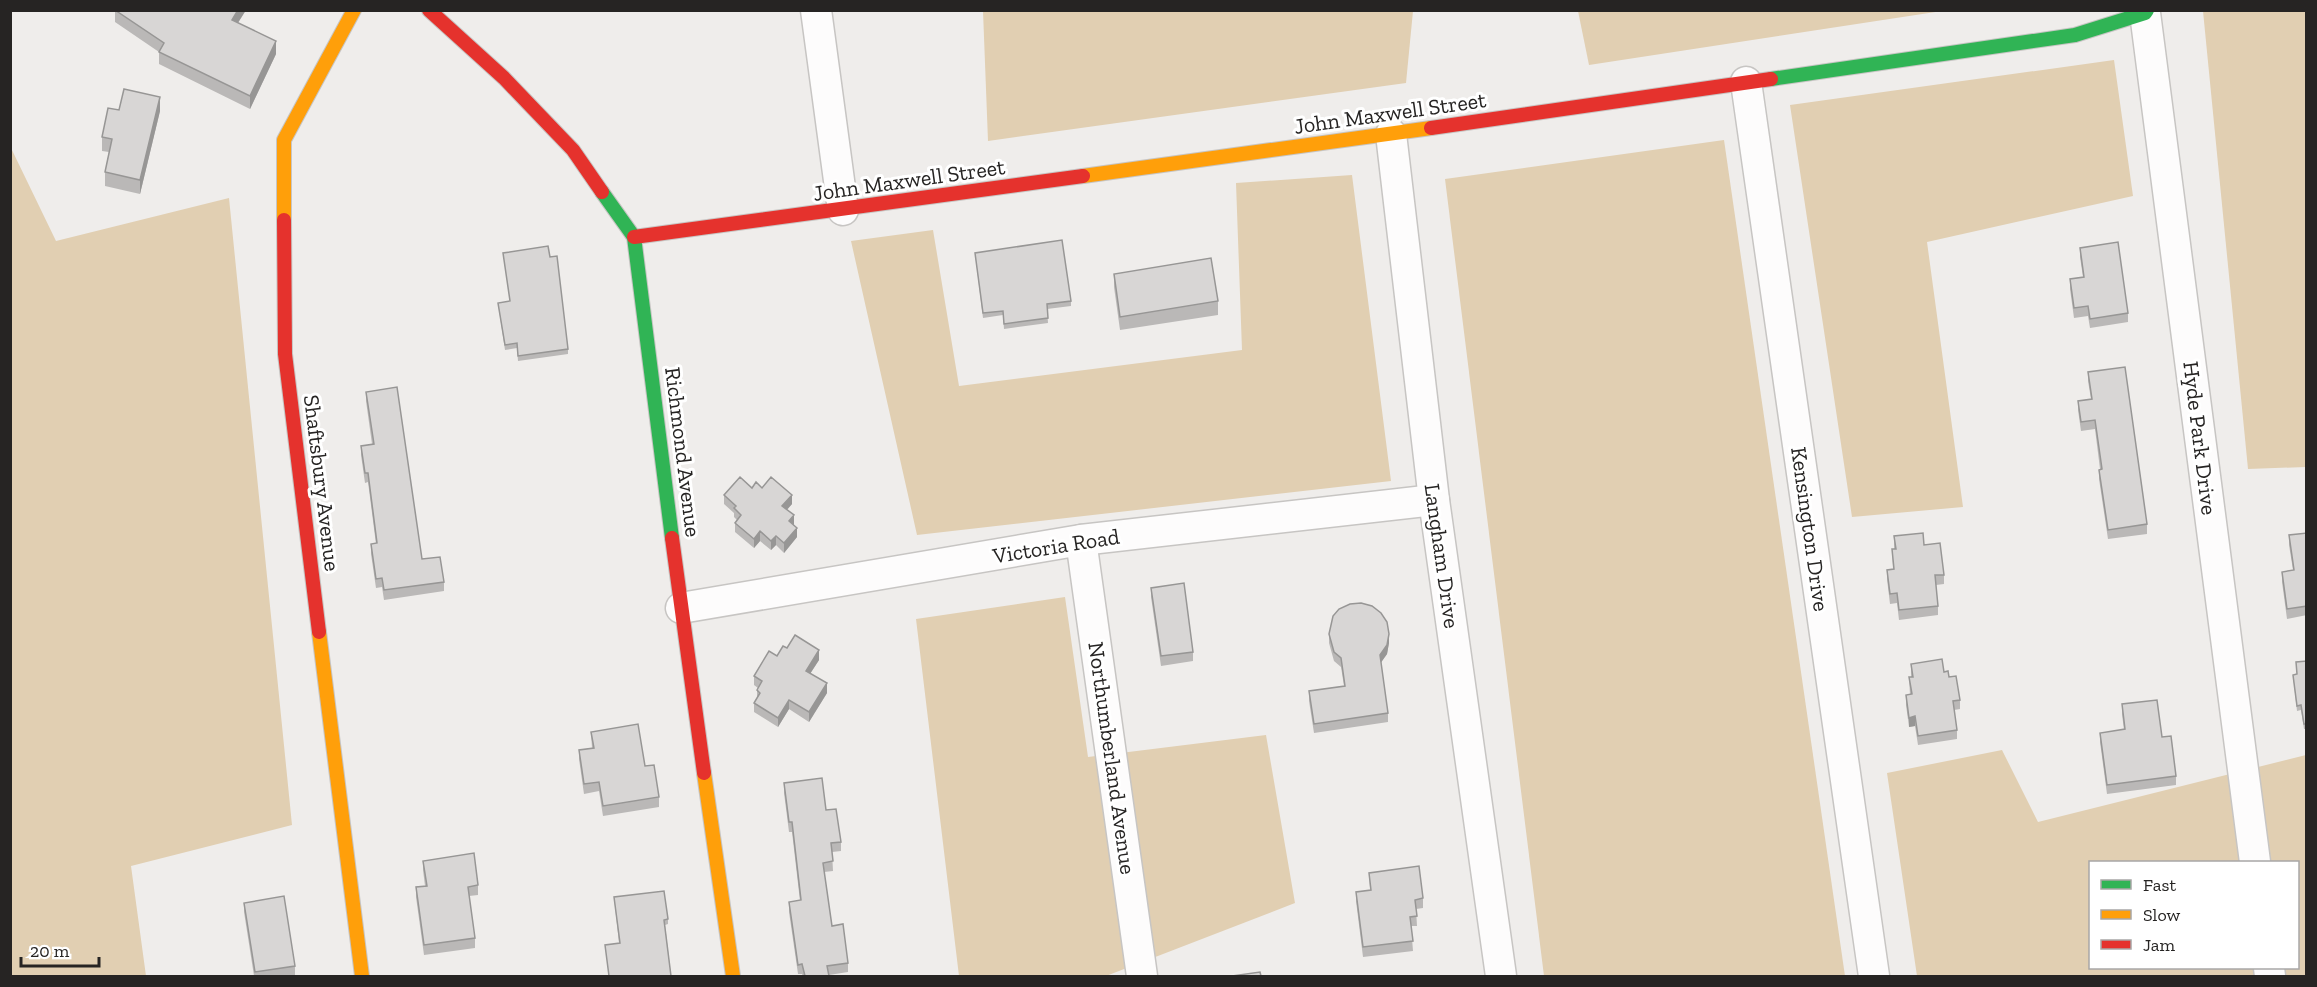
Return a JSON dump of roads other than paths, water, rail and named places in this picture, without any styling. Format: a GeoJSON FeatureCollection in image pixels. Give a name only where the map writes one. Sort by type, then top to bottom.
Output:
{"type":"FeatureCollection","features":[{"type":"Feature","properties":{"kind":"street","name":"Shaftsbury Avenue"},"geometry":{"type":"LineString","coordinates":[[354,10],[284,140],[285,342],[362,976]]}},
{"type":"Feature","properties":{"kind":"street","name":"Richmond Avenue"},"geometry":{"type":"LineString","coordinates":[[429,10],[504,78],[573,150],[634,237],[681,608],[733,976]]}},
{"type":"Feature","properties":{"kind":"street"},"geometry":{"type":"LineString","coordinates":[[816,10],[843,210]]}},
{"type":"Feature","properties":{"kind":"street","name":"John Maxwell Street"},"geometry":{"type":"LineString","coordinates":[[634,237],[1391,134],[2075,35],[2146,12]]}},
{"type":"Feature","properties":{"kind":"street","name":"Hyde Park Drive"},"geometry":{"type":"LineString","coordinates":[[2146,12],[2255,861]]}},
{"type":"Feature","properties":{"kind":"street","name":"Kensington Drive"},"geometry":{"type":"LineString","coordinates":[[1746,82],[1874,976]]}},
{"type":"Feature","properties":{"kind":"street","name":"Langham Drive"},"geometry":{"type":"LineString","coordinates":[[1391,134],[1434,500],[1501,976]]}},
{"type":"Feature","properties":{"kind":"street","name":"Victoria Road"},"geometry":{"type":"LineString","coordinates":[[681,608],[1081,540],[1434,500]]}},
{"type":"Feature","properties":{"kind":"street","name":"Northumberland Avenue"},"geometry":{"type":"LineString","coordinates":[[1081,540],[1142,976]]}}]}
